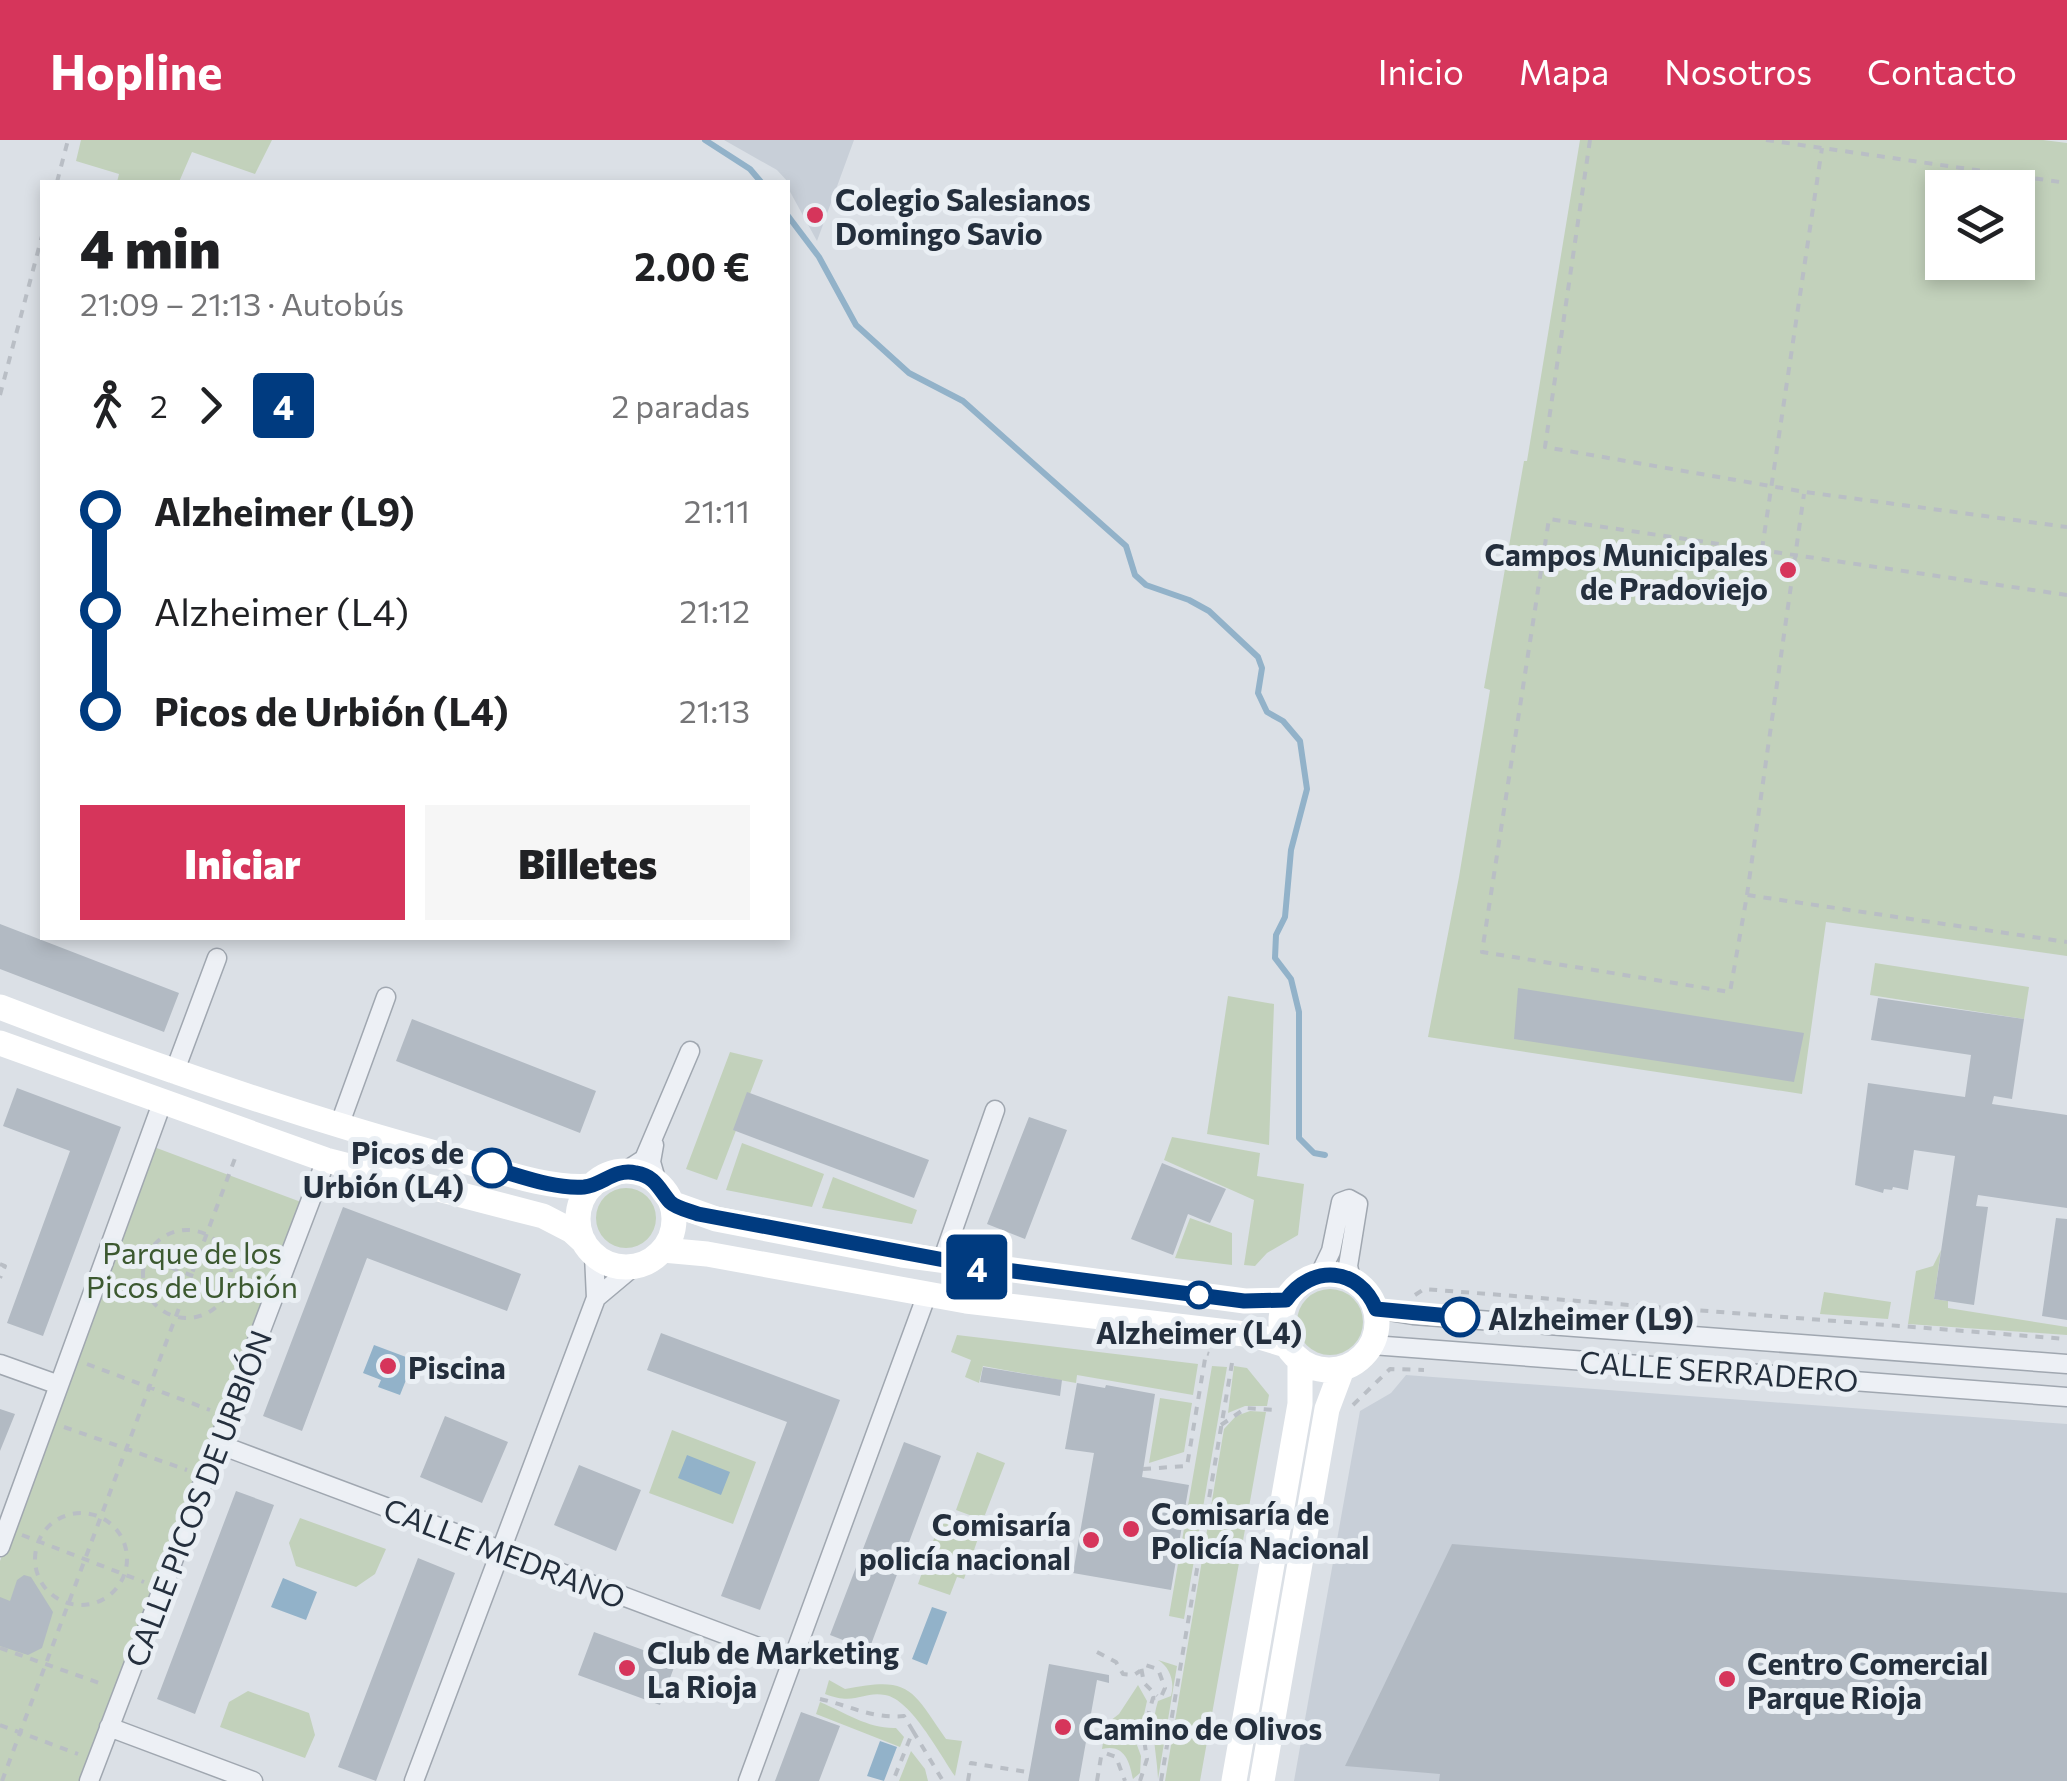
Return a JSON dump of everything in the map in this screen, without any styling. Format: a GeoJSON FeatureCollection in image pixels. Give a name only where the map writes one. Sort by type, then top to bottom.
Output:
{"type":"FeatureCollection","features":[{"type":"Feature","properties":{"kind":"main road"},"geometry":{"type":"LineString","coordinates":[[0,1007],[174,1073],[339,1126],[548,1184],[592,1186]]}},
{"type":"Feature","properties":{"kind":"main road"},"geometry":{"type":"LineString","coordinates":[[0,1043],[326,1160],[543,1216],[572,1231],[606,1262],[633,1267],[662,1250],[673,1228],[664,1193]]}},
{"type":"Feature","properties":{"kind":"main road"},"geometry":{"type":"LineString","coordinates":[[589,1248],[578,1213],[592,1186],[624,1172],[647,1176],[664,1193],[716,1219],[942,1261],[1244,1301],[1286,1300]]}},
{"type":"Feature","properties":{"kind":"main road"},"geometry":{"type":"LineString","coordinates":[[662,1250],[706,1254],[1293,1353],[1320,1369],[1342,1369],[1359,1360],[1372,1345],[1378,1327],[1376,1309],[1366,1291],[1351,1278],[1320,1274],[1306,1279],[1286,1300],[1281,1322],[1293,1353],[1300,1404],[1234,1781]]}},
{"type":"Feature","properties":{"kind":"main road"},"geometry":{"type":"LineString","coordinates":[[1262,1781],[1326,1416],[1342,1369]]}},
{"type":"Feature","properties":{"kind":"street"},"geometry":{"type":"LineString","coordinates":[[174,1073],[217,958]]}},
{"type":"Feature","properties":{"kind":"street"},"geometry":{"type":"LineString","coordinates":[[339,1126],[386,997]]}},
{"type":"Feature","properties":{"kind":"street"},"geometry":{"type":"LineString","coordinates":[[624,1172],[644,1159],[690,1051]]}},
{"type":"Feature","properties":{"kind":"street"},"geometry":{"type":"LineString","coordinates":[[3,1538],[162,1102]]}},
{"type":"Feature","properties":{"kind":"street"},"geometry":{"type":"LineString","coordinates":[[942,1261],[995,1110]]}},
{"type":"Feature","properties":{"kind":"street"},"geometry":{"type":"LineString","coordinates":[[658,1130],[651,1162],[664,1193]]}},
{"type":"Feature","properties":{"kind":"street","name":"CALLE PICOS DE URBIÓN"},"geometry":{"type":"LineString","coordinates":[[89,1781],[326,1160]]}},
{"type":"Feature","properties":{"kind":"street"},"geometry":{"type":"LineString","coordinates":[[1320,1274],[1331,1251],[1340,1202],[1354,1200],[1358,1204],[1348,1266],[1351,1278]]}},
{"type":"Feature","properties":{"kind":"street"},"geometry":{"type":"LineString","coordinates":[[414,1781],[596,1298],[589,1248]]}},
{"type":"Feature","properties":{"kind":"street"},"geometry":{"type":"LineString","coordinates":[[596,1298],[633,1267]]}},
{"type":"Feature","properties":{"kind":"street"},"geometry":{"type":"LineString","coordinates":[[748,1781],[927,1294]]}},
{"type":"Feature","properties":{"kind":"street","name":"CALLE SERRADERO"},"geometry":{"type":"LineString","coordinates":[[1376,1309],[1413,1315],[2067,1364]]}},
{"type":"Feature","properties":{"kind":"street","name":"CALLE SERRADERO"},"geometry":{"type":"LineString","coordinates":[[1372,1345],[2067,1397]]}},
{"type":"Feature","properties":{"kind":"street"},"geometry":{"type":"LineString","coordinates":[[0,1364],[59,1385]]}},
{"type":"Feature","properties":{"kind":"street","name":"CALLE MEDRANO"},"geometry":{"type":"LineString","coordinates":[[218,1444],[792,1660]]}},
{"type":"Feature","properties":{"kind":"street"},"geometry":{"type":"LineString","coordinates":[[110,1727],[252,1781]]}},
{"type":"Feature","properties":{"kind":"path"},"geometry":{"type":"LineString","coordinates":[[58,180],[68,140]]}},
{"type":"Feature","properties":{"kind":"path"},"geometry":{"type":"LineString","coordinates":[[1590,140],[1544,448],[1805,492],[2067,527]]}},
{"type":"Feature","properties":{"kind":"path"},"geometry":{"type":"LineString","coordinates":[[1766,140],[2067,183]]}},
{"type":"Feature","properties":{"kind":"path"},"geometry":{"type":"LineString","coordinates":[[1762,551],[1822,148]]}},
{"type":"Feature","properties":{"kind":"path"},"geometry":{"type":"LineString","coordinates":[[0,395],[40,244]]}},
{"type":"Feature","properties":{"kind":"path"},"geometry":{"type":"LineString","coordinates":[[1805,492],[1796,556],[1747,895],[1730,992],[1482,952],[1549,519],[1796,556],[2067,595]]}},
{"type":"Feature","properties":{"kind":"path"},"geometry":{"type":"LineString","coordinates":[[1747,895],[2067,942]]}},
{"type":"Feature","properties":{"kind":"path"},"geometry":{"type":"LineString","coordinates":[[2,1781],[245,1132]]}},
{"type":"Feature","properties":{"kind":"path"},"geometry":{"type":"LineString","coordinates":[[175,1231],[206,1234],[226,1252],[231,1266],[228,1291],[217,1307],[204,1316],[190,1319],[162,1311],[144,1288],[146,1258],[162,1237],[175,1231]]}},
{"type":"Feature","properties":{"kind":"path"},"geometry":{"type":"LineString","coordinates":[[111,1243],[270,1306]]}},
{"type":"Feature","properties":{"kind":"path"},"geometry":{"type":"LineString","coordinates":[[0,1264],[5,1266],[0,1278]]}},
{"type":"Feature","properties":{"kind":"path"},"geometry":{"type":"LineString","coordinates":[[1415,1297],[1424,1289],[2067,1338]]}},
{"type":"Feature","properties":{"kind":"path"},"geometry":{"type":"LineString","coordinates":[[1143,1469],[1187,1466],[1206,1354],[1237,1345],[1161,1781]]}},
{"type":"Feature","properties":{"kind":"path"},"geometry":{"type":"LineString","coordinates":[[69,1357],[228,1417]]}},
{"type":"Feature","properties":{"kind":"path"},"geometry":{"type":"LineString","coordinates":[[46,1420],[205,1477]]}},
{"type":"Feature","properties":{"kind":"path"},"geometry":{"type":"LineString","coordinates":[[78,1512],[100,1517],[120,1533],[126,1547],[128,1563],[124,1575],[114,1592],[101,1601],[86,1605],[69,1603],[46,1588],[38,1576],[38,1542],[52,1523],[64,1516],[78,1512]]}},
{"type":"Feature","properties":{"kind":"path"},"geometry":{"type":"LineString","coordinates":[[3,1538],[38,1542],[163,1588]]}},
{"type":"Feature","properties":{"kind":"path"},"geometry":{"type":"LineString","coordinates":[[0,1648],[123,1691]]}},
{"type":"Feature","properties":{"kind":"path"},"geometry":{"type":"LineString","coordinates":[[1097,1652],[1116,1662],[1123,1674],[1134,1675],[1149,1664],[1158,1669],[1165,1688],[1161,1697],[1153,1698],[1142,1732],[1147,1759],[1140,1781]]}},
{"type":"Feature","properties":{"kind":"path"},"geometry":{"type":"LineString","coordinates":[[1140,1671],[1157,1696]]}},
{"type":"Feature","properties":{"kind":"path"},"geometry":{"type":"LineString","coordinates":[[820,1699],[856,1708],[864,1715],[904,1716],[943,1781]]}},
{"type":"Feature","properties":{"kind":"path"},"geometry":{"type":"LineString","coordinates":[[0,1725],[97,1761]]}},
{"type":"Feature","properties":{"kind":"path"},"geometry":{"type":"LineString","coordinates":[[893,1781],[913,1731]]}},
{"type":"Feature","properties":{"kind":"path"},"geometry":{"type":"LineString","coordinates":[[1098,1781],[1105,1752],[1121,1764],[1125,1781]]}},
{"type":"Feature","properties":{"kind":"path"},"geometry":{"type":"LineString","coordinates":[[968,1781],[971,1763],[1027,1772]]}},
{"type":"Feature","properties":{"kind":"shaded area","name":"Colegio Salesianos Domingo Savio"},"geometry":{"type":"Polygon","coordinates":[[[724,140],[854,140],[817,241],[790,192],[790,180],[724,140]]]}},
{"type":"Feature","properties":{"kind":"shaded area"},"geometry":{"type":"Polygon","coordinates":[[[1406,1375],[2067,1424],[2067,1781],[1294,1781],[1360,1411],[1391,1393],[1406,1375]]]}},
{"type":"Feature","properties":{"kind":"green space"},"geometry":{"type":"Polygon","coordinates":[[[81,140],[272,140],[255,174],[192,152],[180,180],[118,180],[119,174],[76,161],[81,140]]]}},
{"type":"Feature","properties":{"kind":"green space","name":"Campos Municipales de Pradoviejo"},"geometry":{"type":"Polygon","coordinates":[[[1580,140],[2067,143],[2067,956],[1826,922],[1802,1094],[1428,1037],[1459,877],[1490,690],[1484,688],[1580,140]]]}},
{"type":"Feature","properties":{"kind":"green space"},"geometry":{"type":"Polygon","coordinates":[[[1875,963],[2029,987],[2024,1019],[1870,995],[1875,963]]]}},
{"type":"Feature","properties":{"kind":"green space"},"geometry":{"type":"Polygon","coordinates":[[[1228,996],[1274,1004],[1269,1145],[1207,1134],[1228,996]]]}},
{"type":"Feature","properties":{"kind":"green space"},"geometry":{"type":"Polygon","coordinates":[[[730,1052],[763,1060],[717,1180],[686,1169],[730,1052]]]}},
{"type":"Feature","properties":{"kind":"green space"},"geometry":{"type":"Polygon","coordinates":[[[1172,1137],[1260,1153],[1257,1176],[1304,1184],[1298,1235],[1267,1253],[1255,1266],[1244,1265],[1254,1200],[1164,1160],[1172,1137]]]}},
{"type":"Feature","properties":{"kind":"green space"},"geometry":{"type":"Polygon","coordinates":[[[742,1143],[824,1174],[812,1207],[726,1190],[742,1143]]]}},
{"type":"Feature","properties":{"kind":"green space","name":"Parque de los Picos de Urbión"},"geometry":{"type":"Polygon","coordinates":[[[154,1147],[301,1202],[83,1781],[0,1781],[0,1561],[154,1147]]]}},
{"type":"Feature","properties":{"kind":"green space"},"geometry":{"type":"Polygon","coordinates":[[[833,1177],[917,1210],[912,1224],[822,1208],[833,1177]]]}},
{"type":"Feature","properties":{"kind":"green space"},"geometry":{"type":"Polygon","coordinates":[[[626,1188],[647,1197],[656,1218],[647,1239],[626,1248],[605,1239],[596,1218],[605,1197],[626,1188]]]}},
{"type":"Feature","properties":{"kind":"green space"},"geometry":{"type":"Polygon","coordinates":[[[1190,1218],[1232,1233],[1232,1265],[1175,1258],[1190,1218]]]}},
{"type":"Feature","properties":{"kind":"green space"},"geometry":{"type":"Polygon","coordinates":[[[1941,1250],[1934,1299],[1948,1301],[1948,1308],[2067,1327],[2067,1335],[1908,1324],[1916,1271],[1933,1266],[1941,1250]]]}},
{"type":"Feature","properties":{"kind":"green space"},"geometry":{"type":"Polygon","coordinates":[[[1330,1289],[1343,1291],[1353,1299],[1361,1309],[1361,1335],[1353,1345],[1343,1353],[1330,1355],[1317,1353],[1307,1345],[1299,1335],[1297,1322],[1299,1309],[1307,1299],[1317,1291],[1330,1289]]]}},
{"type":"Feature","properties":{"kind":"green space"},"geometry":{"type":"Polygon","coordinates":[[[1824,1292],[1891,1302],[1888,1319],[1820,1314],[1824,1292]]]}},
{"type":"Feature","properties":{"kind":"green space"},"geometry":{"type":"Polygon","coordinates":[[[957,1335],[1198,1364],[1193,1395],[1077,1375],[1076,1383],[983,1366],[979,1383],[965,1377],[971,1360],[951,1352],[957,1335]]]}},
{"type":"Feature","properties":{"kind":"green space"},"geometry":{"type":"Polygon","coordinates":[[[1212,1366],[1227,1367],[1184,1619],[1169,1616],[1212,1366]]]}},
{"type":"Feature","properties":{"kind":"green space"},"geometry":{"type":"Polygon","coordinates":[[[1234,1366],[1247,1368],[1269,1395],[1267,1406],[1245,1406],[1228,1413],[1234,1366]]]}},
{"type":"Feature","properties":{"kind":"green space"},"geometry":{"type":"Polygon","coordinates":[[[1160,1398],[1192,1403],[1184,1452],[1149,1463],[1160,1398]]]}},
{"type":"Feature","properties":{"kind":"green space"},"geometry":{"type":"Polygon","coordinates":[[[1250,1411],[1266,1412],[1200,1781],[1165,1781],[1224,1429],[1236,1416],[1250,1411]]]}},
{"type":"Feature","properties":{"kind":"green space"},"geometry":{"type":"Polygon","coordinates":[[[672,1430],[756,1462],[733,1524],[649,1493],[672,1430]]]}},
{"type":"Feature","properties":{"kind":"green space"},"geometry":{"type":"Polygon","coordinates":[[[977,1452],[1005,1463],[983,1520],[956,1510],[977,1452]]]}},
{"type":"Feature","properties":{"kind":"green space"},"geometry":{"type":"Polygon","coordinates":[[[943,1513],[982,1527],[964,1579],[957,1577],[950,1595],[918,1584],[943,1513]]]}},
{"type":"Feature","properties":{"kind":"green space"},"geometry":{"type":"Polygon","coordinates":[[[300,1518],[386,1549],[375,1574],[356,1587],[296,1566],[289,1543],[300,1518]]]}},
{"type":"Feature","properties":{"kind":"green space"},"geometry":{"type":"Polygon","coordinates":[[[1158,1660],[1177,1666],[1158,1779],[1155,1711],[1158,1701],[1171,1696],[1172,1685],[1168,1671],[1158,1660]]]}},
{"type":"Feature","properties":{"kind":"green space"},"geometry":{"type":"Polygon","coordinates":[[[829,1680],[845,1689],[883,1684],[907,1690],[946,1739],[962,1741],[955,1776],[905,1706],[885,1695],[852,1699],[825,1694],[829,1680]]]}},
{"type":"Feature","properties":{"kind":"green space"},"geometry":{"type":"Polygon","coordinates":[[[1138,1685],[1147,1701],[1143,1719],[1134,1722],[1131,1729],[1141,1756],[1140,1773],[1133,1779],[1122,1752],[1102,1749],[1106,1724],[1119,1714],[1138,1685]]]}},
{"type":"Feature","properties":{"kind":"green space"},"geometry":{"type":"Polygon","coordinates":[[[248,1691],[309,1713],[315,1735],[305,1758],[220,1727],[229,1702],[248,1691]]]}},
{"type":"Feature","properties":{"kind":"green space"},"geometry":{"type":"Polygon","coordinates":[[[820,1702],[867,1723],[896,1728],[904,1737],[900,1747],[816,1714],[820,1702]]]}},
{"type":"Feature","properties":{"kind":"green space"},"geometry":{"type":"Polygon","coordinates":[[[911,1751],[925,1769],[928,1781],[899,1781],[911,1751]]]}},
{"type":"Feature","properties":{"kind":"water","name":"Piscina"},"geometry":{"type":"Polygon","coordinates":[[[374,1345],[414,1360],[400,1395],[378,1387],[381,1380],[363,1373],[374,1345]]]}},
{"type":"Feature","properties":{"kind":"water"},"geometry":{"type":"Polygon","coordinates":[[[687,1455],[730,1472],[721,1495],[678,1478],[687,1455]]]}},
{"type":"Feature","properties":{"kind":"water"},"geometry":{"type":"Polygon","coordinates":[[[283,1578],[317,1592],[306,1620],[271,1607],[283,1578]]]}},
{"type":"Feature","properties":{"kind":"water"},"geometry":{"type":"Polygon","coordinates":[[[932,1607],[947,1612],[927,1665],[912,1659],[932,1607]]]}},
{"type":"Feature","properties":{"kind":"water"},"geometry":{"type":"Polygon","coordinates":[[[880,1741],[897,1747],[884,1781],[867,1776],[880,1741]]]}},
{"type":"Feature","properties":{"kind":"building"},"geometry":{"type":"Polygon","coordinates":[[[0,924],[179,993],[164,1032],[0,969],[0,924]]]}},
{"type":"Feature","properties":{"kind":"building"},"geometry":{"type":"Polygon","coordinates":[[[1518,988],[1804,1033],[1794,1082],[1514,1039],[1518,988]]]}},
{"type":"Feature","properties":{"kind":"building"},"geometry":{"type":"Polygon","coordinates":[[[1878,998],[2024,1019],[2012,1099],[1994,1096],[1992,1104],[2067,1115],[2067,1208],[1978,1195],[1976,1206],[1988,1207],[1974,1305],[1934,1299],[1955,1156],[1914,1150],[1908,1190],[1893,1187],[1883,1193],[1855,1185],[1868,1083],[1965,1097],[1971,1055],[1871,1040],[1878,998]]]}},
{"type":"Feature","properties":{"kind":"building"},"geometry":{"type":"Polygon","coordinates":[[[412,1019],[596,1091],[580,1133],[396,1061],[412,1019]]]}},
{"type":"Feature","properties":{"kind":"building"},"geometry":{"type":"Polygon","coordinates":[[[17,1088],[121,1127],[43,1336],[7,1323],[70,1151],[3,1126],[17,1088]]]}},
{"type":"Feature","properties":{"kind":"building"},"geometry":{"type":"Polygon","coordinates":[[[747,1092],[929,1160],[914,1198],[733,1130],[747,1092]]]}},
{"type":"Feature","properties":{"kind":"building"},"geometry":{"type":"Polygon","coordinates":[[[1029,1117],[1067,1130],[1025,1239],[987,1224],[1029,1117]]]}},
{"type":"Feature","properties":{"kind":"building"},"geometry":{"type":"Polygon","coordinates":[[[1162,1163],[1226,1189],[1210,1223],[1188,1214],[1173,1255],[1131,1239],[1162,1163]]]}},
{"type":"Feature","properties":{"kind":"building"},"geometry":{"type":"Polygon","coordinates":[[[343,1207],[521,1274],[507,1311],[367,1258],[302,1431],[263,1416],[343,1207]]]}},
{"type":"Feature","properties":{"kind":"building"},"geometry":{"type":"Polygon","coordinates":[[[2056,1218],[2067,1219],[2067,1320],[2042,1316],[2056,1218]]]}},
{"type":"Feature","properties":{"kind":"building"},"geometry":{"type":"Polygon","coordinates":[[[661,1333],[840,1400],[760,1610],[721,1596],[787,1422],[647,1370],[661,1333]]]}},
{"type":"Feature","properties":{"kind":"building"},"geometry":{"type":"Polygon","coordinates":[[[983,1367],[1062,1380],[1060,1396],[980,1382],[983,1367]]]}},
{"type":"Feature","properties":{"kind":"building","name":"Comisaría de Policía Nacional"},"geometry":{"type":"Polygon","coordinates":[[[1077,1383],[1155,1394],[1142,1477],[1189,1485],[1171,1590],[1073,1573],[1094,1453],[1065,1449],[1077,1383]]]}},
{"type":"Feature","properties":{"kind":"building"},"geometry":{"type":"Polygon","coordinates":[[[0,1409],[15,1414],[0,1451],[0,1409]]]}},
{"type":"Feature","properties":{"kind":"building"},"geometry":{"type":"Polygon","coordinates":[[[445,1416],[508,1442],[482,1503],[420,1477],[445,1416]]]}},
{"type":"Feature","properties":{"kind":"building"},"geometry":{"type":"Polygon","coordinates":[[[904,1442],[941,1456],[869,1650],[830,1635],[904,1442]]]}},
{"type":"Feature","properties":{"kind":"building"},"geometry":{"type":"Polygon","coordinates":[[[579,1465],[641,1490],[616,1551],[554,1525],[579,1465]]]}},
{"type":"Feature","properties":{"kind":"building"},"geometry":{"type":"Polygon","coordinates":[[[236,1491],[274,1505],[195,1714],[157,1699],[236,1491]]]}},
{"type":"Feature","properties":{"kind":"building","name":"Centro Comercial Parque Rioja"},"geometry":{"type":"Polygon","coordinates":[[[1452,1544],[2067,1593],[2067,1781],[1439,1781],[1440,1774],[1345,1766],[1452,1544]]]}},
{"type":"Feature","properties":{"kind":"building"},"geometry":{"type":"Polygon","coordinates":[[[418,1558],[455,1573],[376,1781],[338,1767],[418,1558]]]}},
{"type":"Feature","properties":{"kind":"building"},"geometry":{"type":"Polygon","coordinates":[[[24,1575],[31,1577],[53,1612],[42,1648],[28,1655],[0,1646],[0,1597],[10,1601],[17,1580],[24,1575]]]}},
{"type":"Feature","properties":{"kind":"building","name":"Club de Marketing La Rioja"},"geometry":{"type":"Polygon","coordinates":[[[594,1632],[676,1662],[660,1705],[578,1675],[594,1632]]]}},
{"type":"Feature","properties":{"kind":"building","name":"Camino de Olivos"},"geometry":{"type":"Polygon","coordinates":[[[1049,1664],[1109,1675],[1109,1683],[1097,1680],[1079,1781],[1028,1781],[1049,1664]]]}},
{"type":"Feature","properties":{"kind":"building"},"geometry":{"type":"Polygon","coordinates":[[[801,1712],[840,1726],[819,1781],[775,1781],[801,1712]]]}},
{"type":"Feature","properties":{"kind":"waterway"},"geometry":{"type":"LineString","coordinates":[[705,140],[750,169],[759,180]]}},
{"type":"Feature","properties":{"kind":"waterway"},"geometry":{"type":"LineString","coordinates":[[790,219],[819,257],[856,325],[909,373],[963,401],[1126,546],[1135,575],[1146,585],[1209,611],[1258,657],[1262,668],[1258,693],[1267,712],[1283,721],[1300,741],[1307,789],[1291,850],[1285,917],[1276,935],[1275,958],[1291,979],[1299,1012],[1299,1138],[1314,1153],[1325,1155]]}},
{"type":"Feature","properties":{"kind":"bus line","name":"4"},"geometry":{"type":"LineString","coordinates":[[492,1168],[548,1184],[580,1187],[592,1186],[612,1174],[636,1172],[657,1183],[671,1204],[716,1219],[982,1267],[1244,1301],[1286,1300],[1306,1279],[1336,1274],[1360,1284],[1376,1309],[1460,1317]]}},
{"type":"Feature","properties":{"kind":"place","name":"Colegio Salesianos Domingo Savio"},"geometry":{"type":"Point","coordinates":[815,215]}},
{"type":"Feature","properties":{"kind":"place","name":"Campos Municipales de Pradoviejo"},"geometry":{"type":"Point","coordinates":[1788,570]}},
{"type":"Feature","properties":{"kind":"place","name":"Picos de Urbión (L4)"},"geometry":{"type":"Point","coordinates":[492,1168]}},
{"type":"Feature","properties":{"kind":"place","name":"Alzheimer (L4)"},"geometry":{"type":"Point","coordinates":[1199,1295]}},
{"type":"Feature","properties":{"kind":"place","name":"Alzheimer (L9)"},"geometry":{"type":"Point","coordinates":[1460,1317]}},
{"type":"Feature","properties":{"kind":"place","name":"Piscina"},"geometry":{"type":"Point","coordinates":[388,1366]}},
{"type":"Feature","properties":{"kind":"place","name":"Comisaría de Policía Nacional"},"geometry":{"type":"Point","coordinates":[1131,1529]}},
{"type":"Feature","properties":{"kind":"place","name":"Comisaría policía nacional"},"geometry":{"type":"Point","coordinates":[1091,1540]}},
{"type":"Feature","properties":{"kind":"place","name":"Club de Marketing La Rioja"},"geometry":{"type":"Point","coordinates":[627,1668]}},
{"type":"Feature","properties":{"kind":"place","name":"Centro Comercial Parque Rioja"},"geometry":{"type":"Point","coordinates":[1727,1679]}},
{"type":"Feature","properties":{"kind":"place","name":"Camino de Olivos"},"geometry":{"type":"Point","coordinates":[1063,1727]}}]}
